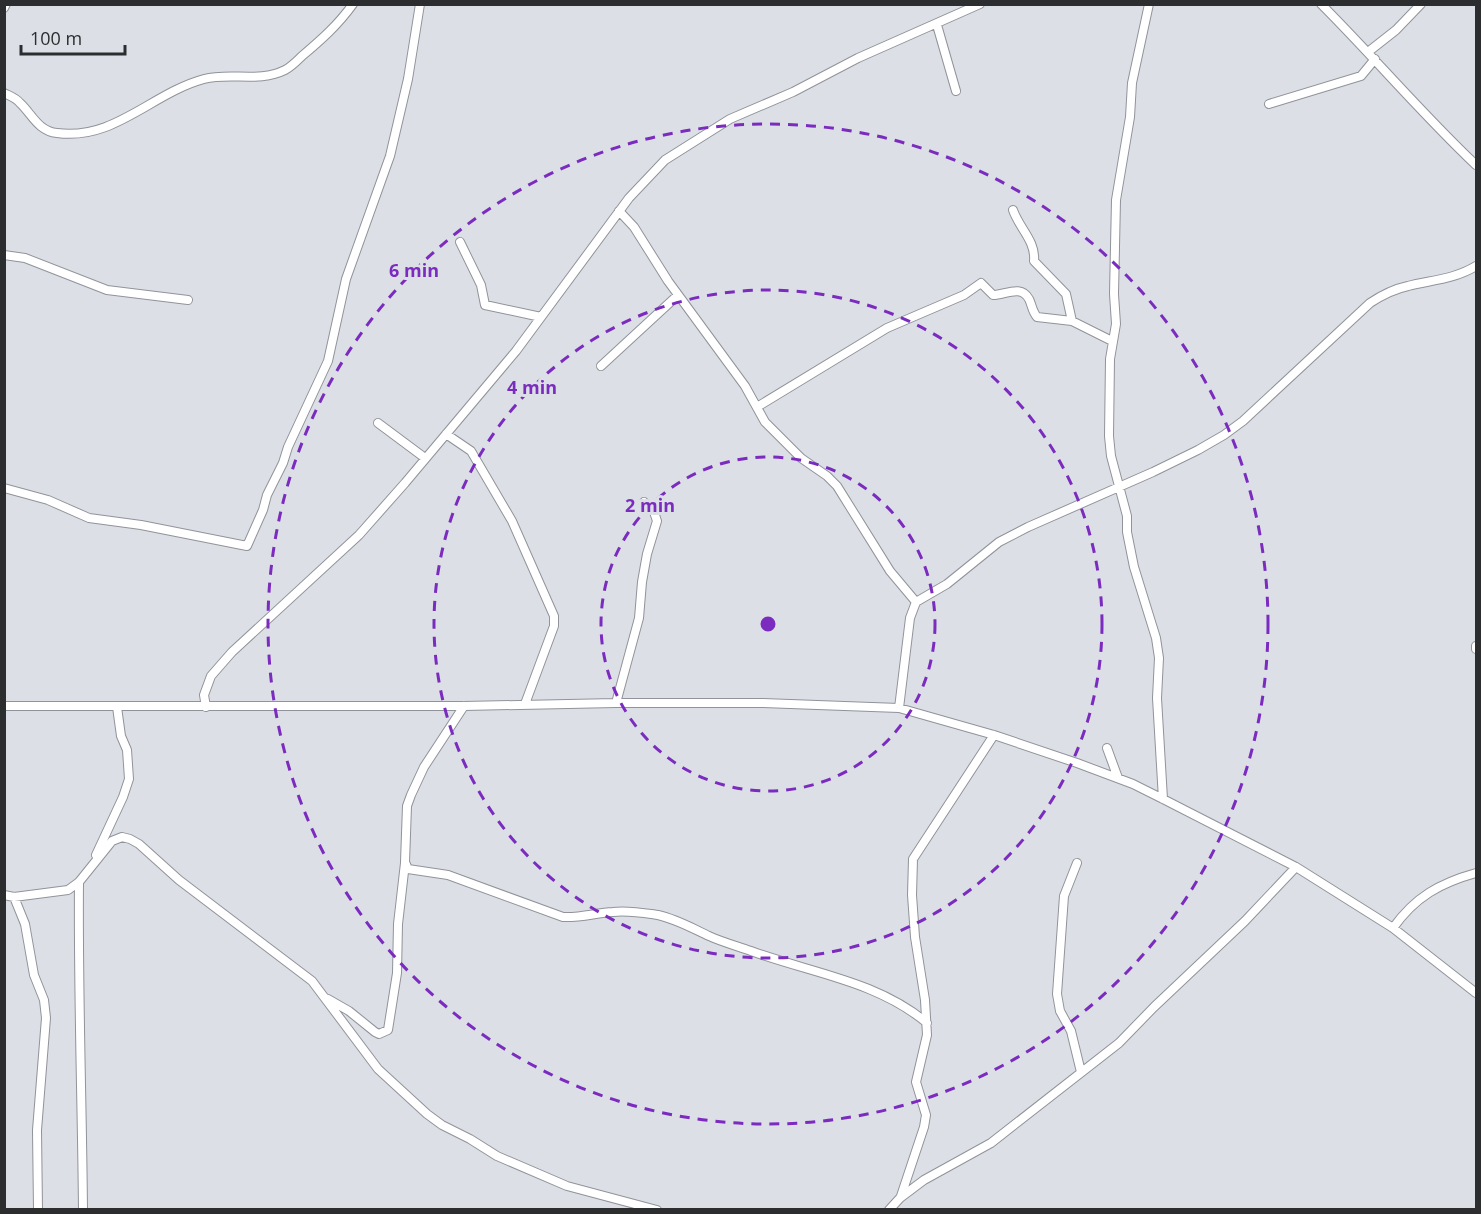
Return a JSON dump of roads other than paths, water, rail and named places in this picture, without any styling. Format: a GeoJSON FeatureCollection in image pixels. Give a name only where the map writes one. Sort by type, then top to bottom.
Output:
{"type":"FeatureCollection","features":[{"type":"Feature","properties":{"kind":"street"},"geometry":{"type":"LineString","coordinates":[[4,93],[18,100],[38,124],[56,134],[80,133],[110,127],[186,85],[206,79],[233,76],[262,78],[285,70],[322,41],[353,4]]}},
{"type":"Feature","properties":{"kind":"street"},"geometry":{"type":"LineString","coordinates":[[4,488],[48,500],[89,518],[141,525],[247,546],[267,495],[284,463],[288,447],[328,361],[346,279],[390,156],[408,79],[420,4]]}},
{"type":"Feature","properties":{"kind":"street"},"geometry":{"type":"LineString","coordinates":[[206,707],[205,687],[211,676],[232,652],[359,535],[516,351],[619,211],[665,160],[730,119],[792,92],[858,58],[980,4]]}},
{"type":"Feature","properties":{"kind":"street"},"geometry":{"type":"LineString","coordinates":[[1149,4],[1132,82],[1130,117],[1116,200],[1114,294],[1116,324],[1110,359],[1109,436],[1111,456],[1127,516],[1127,532],[1134,567],[1156,638],[1159,658],[1157,698],[1164,798]]}},
{"type":"Feature","properties":{"kind":"street"},"geometry":{"type":"LineString","coordinates":[[1321,4],[1375,59],[1439,130],[1476,165]]}},
{"type":"Feature","properties":{"kind":"street"},"geometry":{"type":"LineString","coordinates":[[1368,52],[1396,30],[1421,4]]}},
{"type":"Feature","properties":{"kind":"street"},"geometry":{"type":"LineString","coordinates":[[937,25],[956,91]]}},
{"type":"Feature","properties":{"kind":"street"},"geometry":{"type":"LineString","coordinates":[[1269,104],[1361,76],[1375,59]]}},
{"type":"Feature","properties":{"kind":"street"},"geometry":{"type":"LineString","coordinates":[[1013,210],[1035,249],[1034,261],[1066,294],[1072,321]]}},
{"type":"Feature","properties":{"kind":"street"},"geometry":{"type":"LineString","coordinates":[[619,211],[634,226],[678,295],[739,378],[765,422],[801,458],[837,486],[890,570],[916,602]]}},
{"type":"Feature","properties":{"kind":"street"},"geometry":{"type":"LineString","coordinates":[[460,242],[482,285],[485,304],[541,317]]}},
{"type":"Feature","properties":{"kind":"street"},"geometry":{"type":"LineString","coordinates":[[4,255],[24,258],[106,290],[188,300]]}},
{"type":"Feature","properties":{"kind":"street"},"geometry":{"type":"LineString","coordinates":[[899,708],[910,618],[916,602],[947,584],[999,542],[1028,526],[1119,488],[1198,450],[1230,430],[1263,403],[1370,303],[1386,293],[1407,286],[1457,276],[1476,267]]}},
{"type":"Feature","properties":{"kind":"street"},"geometry":{"type":"LineString","coordinates":[[757,408],[886,328],[964,295],[981,283],[996,295],[1018,290],[1023,292],[1028,297],[1034,314],[1041,318],[1072,321],[1112,341]]}},
{"type":"Feature","properties":{"kind":"street"},"geometry":{"type":"LineString","coordinates":[[601,366],[678,295]]}},
{"type":"Feature","properties":{"kind":"street"},"geometry":{"type":"LineString","coordinates":[[378,423],[425,459]]}},
{"type":"Feature","properties":{"kind":"street"},"geometry":{"type":"LineString","coordinates":[[446,434],[471,451],[512,521],[554,616],[554,626],[525,704]]}},
{"type":"Feature","properties":{"kind":"street"},"geometry":{"type":"LineString","coordinates":[[616,703],[639,618],[647,554],[657,521],[654,512],[644,502]]}},
{"type":"Feature","properties":{"kind":"street"},"geometry":{"type":"LineString","coordinates":[[4,706],[464,706],[616,703],[899,708],[994,735],[1118,778],[1164,798],[1296,867],[1393,928],[1476,993]]}},
{"type":"Feature","properties":{"kind":"street"},"geometry":{"type":"LineString","coordinates":[[90,868],[123,798],[129,779],[127,750],[120,736],[117,706]]}},
{"type":"Feature","properties":{"kind":"street"},"geometry":{"type":"LineString","coordinates":[[325,997],[349,1011],[375,1032],[380,1034],[388,1030],[397,973],[398,924],[405,862],[406,806],[424,767],[464,706]]}},
{"type":"Feature","properties":{"kind":"street"},"geometry":{"type":"LineString","coordinates":[[900,1198],[926,1116],[916,1082],[927,1035],[927,1023],[915,937],[912,895],[913,859],[994,735]]}},
{"type":"Feature","properties":{"kind":"street"},"geometry":{"type":"LineString","coordinates":[[1107,748],[1118,778]]}},
{"type":"Feature","properties":{"kind":"street"},"geometry":{"type":"LineString","coordinates":[[107,832],[116,838],[130,839],[139,844],[179,880],[312,981],[378,1069],[442,1125],[497,1156],[567,1186],[657,1209]]}},
{"type":"Feature","properties":{"kind":"street"},"geometry":{"type":"LineString","coordinates":[[4,895],[14,897],[68,890],[79,882],[116,838]]}},
{"type":"Feature","properties":{"kind":"street"},"geometry":{"type":"LineString","coordinates":[[405,862],[408,869],[413,871],[448,875],[563,917],[576,918],[615,911],[659,915],[756,953],[889,996],[912,1010],[927,1023]]}},
{"type":"Feature","properties":{"kind":"street"},"geometry":{"type":"LineString","coordinates":[[1077,863],[1064,896],[1057,994],[1059,1011],[1071,1031],[1081,1072]]}},
{"type":"Feature","properties":{"kind":"street"},"geometry":{"type":"LineString","coordinates":[[889,1209],[924,1180],[991,1143],[1119,1043],[1245,921],[1296,867]]}},
{"type":"Feature","properties":{"kind":"street"},"geometry":{"type":"LineString","coordinates":[[1393,928],[1406,909],[1432,891],[1476,873]]}},
{"type":"Feature","properties":{"kind":"street"},"geometry":{"type":"LineString","coordinates":[[79,882],[78,956],[83,1209]]}},
{"type":"Feature","properties":{"kind":"street"},"geometry":{"type":"LineString","coordinates":[[14,897],[25,924],[34,975],[44,1000],[46,1018],[37,1130],[38,1209]]}}]}
